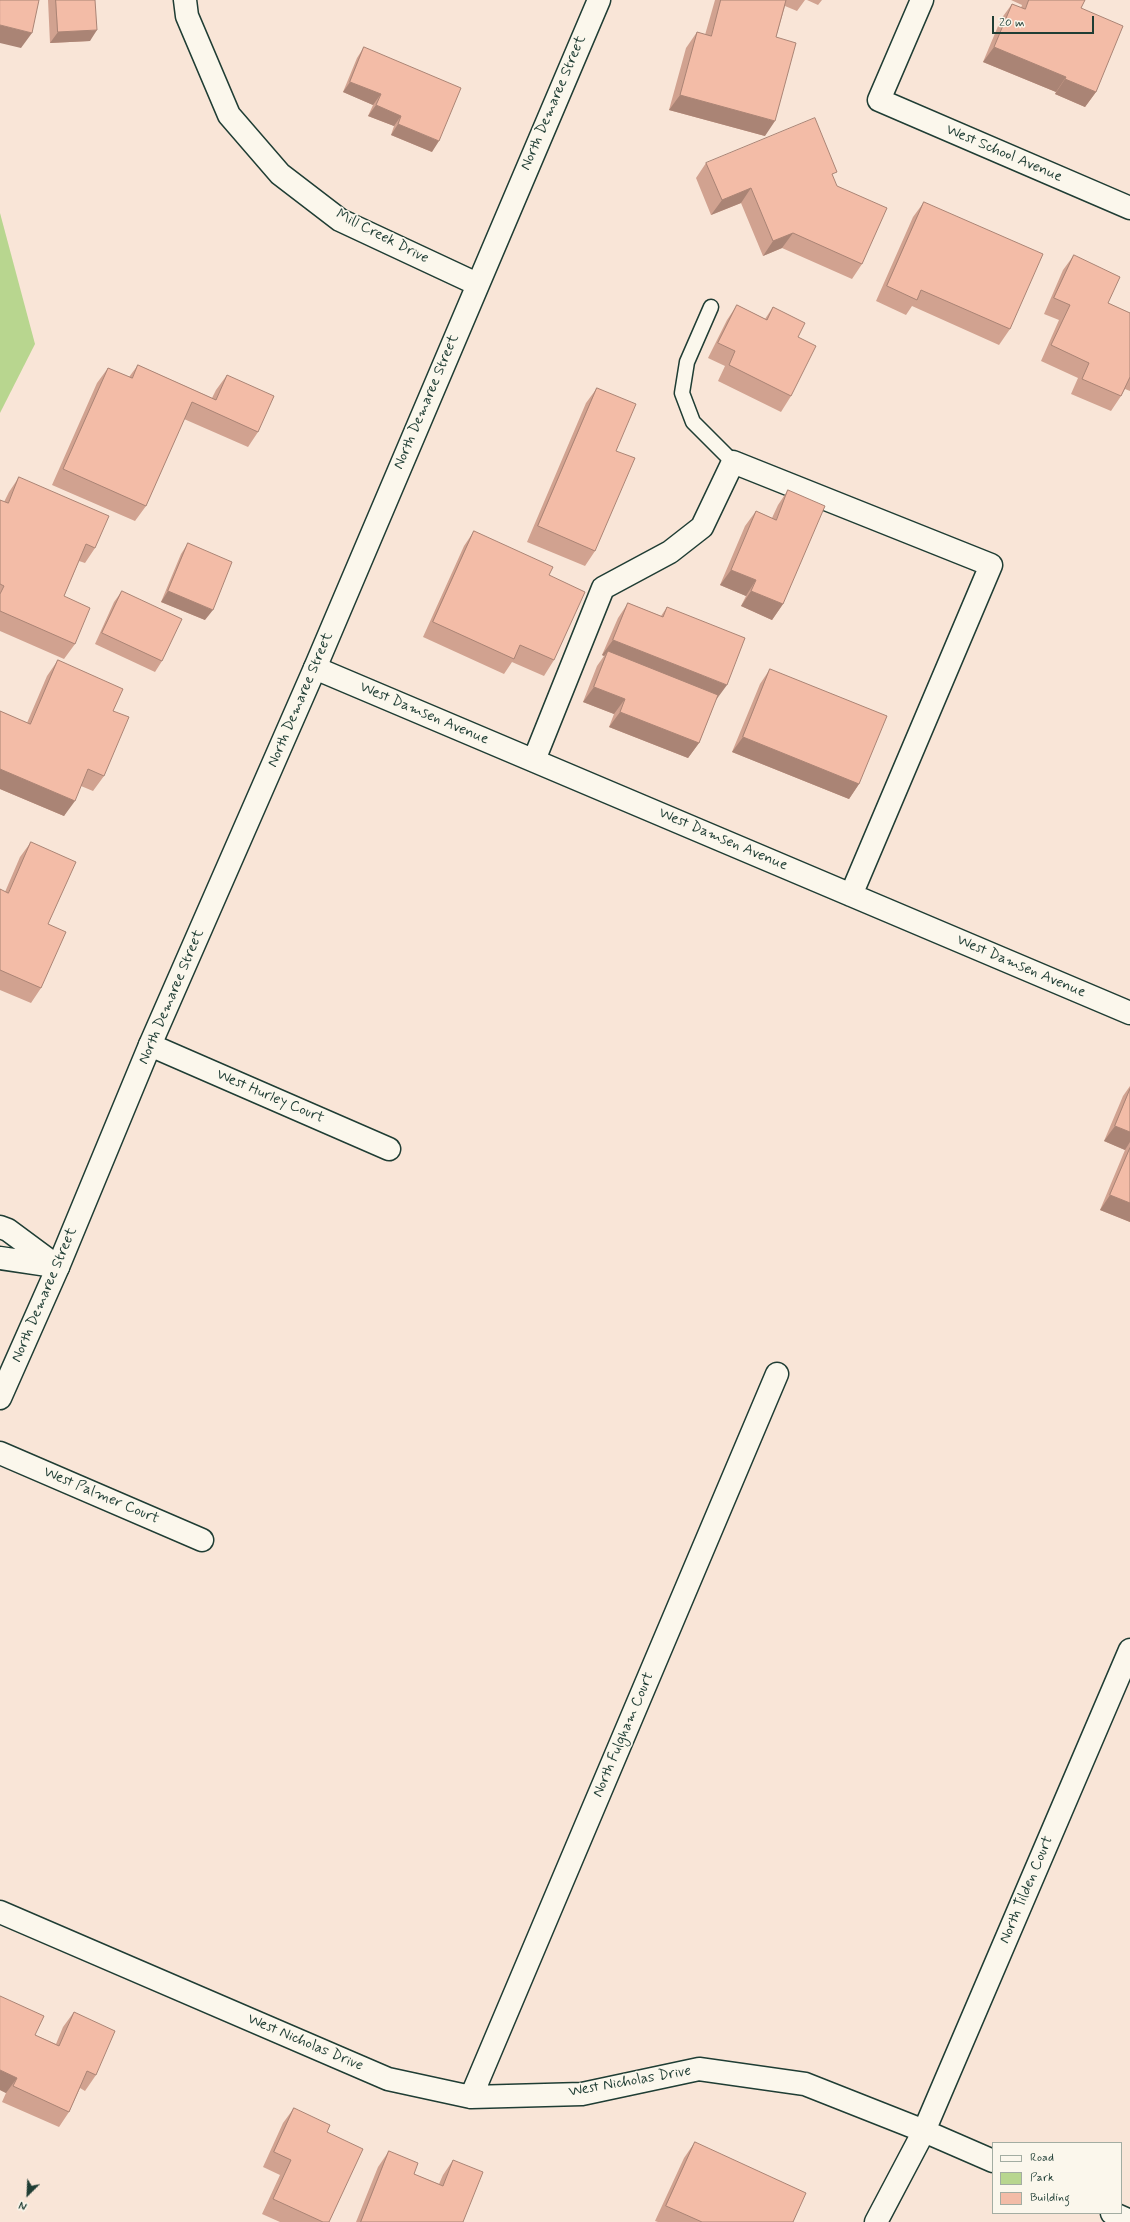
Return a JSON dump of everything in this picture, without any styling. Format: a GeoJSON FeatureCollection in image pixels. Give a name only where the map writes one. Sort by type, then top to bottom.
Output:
{"type":"FeatureCollection","features":[{"type":"Feature","properties":{"kind":"street","name":"Mill Creek Drive"},"geometry":{"type":"LineString","coordinates":[[185,0],[187,16],[229,115],[280,174],[340,220],[477,284]]}},
{"type":"Feature","properties":{"kind":"street","name":"North Demaree Street"},"geometry":{"type":"LineString","coordinates":[[0,1398],[58,1267],[150,1046],[315,668],[599,0]]}},
{"type":"Feature","properties":{"kind":"street","name":"West School Avenue"},"geometry":{"type":"LineString","coordinates":[[922,0],[879,100],[1130,208]]}},
{"type":"Feature","properties":{"kind":"street"},"geometry":{"type":"LineString","coordinates":[[534,760],[603,588],[670,552],[702,527],[733,462],[991,565],[851,895]]}},
{"type":"Feature","properties":{"kind":"street","name":"West Damsen Avenue"},"geometry":{"type":"LineString","coordinates":[[315,668],[1130,1013]]}},
{"type":"Feature","properties":{"kind":"street","name":"West Hurley Court"},"geometry":{"type":"LineString","coordinates":[[150,1046],[389,1149]]}},
{"type":"Feature","properties":{"kind":"street"},"geometry":{"type":"LineString","coordinates":[[0,1227],[8,1230],[58,1267]]}},
{"type":"Feature","properties":{"kind":"street"},"geometry":{"type":"LineString","coordinates":[[0,1258],[58,1267]]}},
{"type":"Feature","properties":{"kind":"street","name":"North Fulgham Court"},"geometry":{"type":"LineString","coordinates":[[471,2097],[778,1374]]}},
{"type":"Feature","properties":{"kind":"street","name":"West Palmer Court"},"geometry":{"type":"LineString","coordinates":[[0,1453],[202,1540]]}},
{"type":"Feature","properties":{"kind":"street","name":"North Tilden Court"},"geometry":{"type":"LineString","coordinates":[[876,2222],[924,2131],[1130,1650]]}},
{"type":"Feature","properties":{"kind":"street","name":"West Nicholas Drive"},"geometry":{"type":"LineString","coordinates":[[0,1912],[388,2079],[471,2097],[582,2094],[700,2069],[805,2084],[924,2131],[992,2161]]}},
{"type":"Feature","properties":{"kind":"street"},"geometry":{"type":"LineString","coordinates":[[1114,2214],[1130,2221]]}},
{"type":"Feature","properties":{"kind":"lane"},"geometry":{"type":"LineString","coordinates":[[711,306],[687,362],[682,393],[692,422],[733,462]]}},
{"type":"Feature","properties":{"kind":"green space"},"geometry":{"type":"Polygon","coordinates":[[[0,213],[35,344],[0,413],[0,213]]]}},
{"type":"Feature","properties":{"kind":"building"},"geometry":{"type":"Polygon","coordinates":[[[0,0],[39,0],[32,33],[0,25],[0,0]]]}},
{"type":"Feature","properties":{"kind":"building"},"geometry":{"type":"Polygon","coordinates":[[[56,0],[95,0],[97,30],[58,32],[56,0]]]}},
{"type":"Feature","properties":{"kind":"building"},"geometry":{"type":"Polygon","coordinates":[[[721,0],[786,0],[776,37],[796,43],[775,121],[680,95],[697,32],[711,36],[721,0]]]}},
{"type":"Feature","properties":{"kind":"building"},"geometry":{"type":"Polygon","coordinates":[[[1029,0],[1085,0],[1081,8],[1123,26],[1096,92],[1065,79],[1066,77],[994,47],[1012,4],[1025,9],[1029,0]]]}},
{"type":"Feature","properties":{"kind":"building"},"geometry":{"type":"Polygon","coordinates":[[[364,47],[461,88],[439,141],[398,124],[401,116],[376,105],[381,94],[350,82],[364,47]]]}},
{"type":"Feature","properties":{"kind":"building"},"geometry":{"type":"Polygon","coordinates":[[[815,118],[837,172],[832,174],[837,186],[887,208],[862,264],[793,233],[773,241],[751,188],[722,200],[706,163],[815,118]]]}},
{"type":"Feature","properties":{"kind":"building"},"geometry":{"type":"Polygon","coordinates":[[[924,202],[1043,254],[1010,329],[921,290],[917,300],[887,286],[924,202]]]}},
{"type":"Feature","properties":{"kind":"building"},"geometry":{"type":"Polygon","coordinates":[[[1074,255],[1120,277],[1108,303],[1130,313],[1130,377],[1121,396],[1082,379],[1089,363],[1051,345],[1070,305],[1054,298],[1074,255]]]}},
{"type":"Feature","properties":{"kind":"building"},"geometry":{"type":"Polygon","coordinates":[[[737,305],[767,320],[773,307],[805,323],[798,337],[816,346],[791,396],[729,365],[735,351],[718,343],[737,305]]]}},
{"type":"Feature","properties":{"kind":"building"},"geometry":{"type":"Polygon","coordinates":[[[138,365],[216,400],[227,375],[274,396],[258,432],[192,402],[146,506],[63,469],[108,368],[132,378],[138,365]]]}},
{"type":"Feature","properties":{"kind":"building"},"geometry":{"type":"Polygon","coordinates":[[[597,388],[636,404],[616,451],[635,458],[595,551],[538,526],[597,388]]]}},
{"type":"Feature","properties":{"kind":"building"},"geometry":{"type":"Polygon","coordinates":[[[19,477],[109,516],[95,548],[86,544],[64,596],[90,608],[75,644],[0,611],[0,594],[4,586],[0,584],[0,500],[8,503],[19,477]]]}},
{"type":"Feature","properties":{"kind":"building"},"geometry":{"type":"Polygon","coordinates":[[[788,490],[825,506],[783,604],[751,591],[756,580],[731,570],[756,511],[776,520],[788,490]]]}},
{"type":"Feature","properties":{"kind":"building"},"geometry":{"type":"Polygon","coordinates":[[[474,531],[553,567],[549,575],[585,592],[554,660],[520,645],[514,659],[433,622],[474,531]]]}},
{"type":"Feature","properties":{"kind":"building"},"geometry":{"type":"Polygon","coordinates":[[[188,543],[232,562],[213,610],[168,591],[188,543]]]}},
{"type":"Feature","properties":{"kind":"building"},"geometry":{"type":"Polygon","coordinates":[[[122,591],[182,619],[162,661],[102,633],[122,591]]]}},
{"type":"Feature","properties":{"kind":"building"},"geometry":{"type":"Polygon","coordinates":[[[628,603],[663,617],[667,607],[745,638],[727,685],[613,640],[628,603]]]}},
{"type":"Feature","properties":{"kind":"building"},"geometry":{"type":"Polygon","coordinates":[[[608,651],[718,695],[699,743],[620,712],[625,699],[594,687],[608,651]]]}},
{"type":"Feature","properties":{"kind":"building"},"geometry":{"type":"Polygon","coordinates":[[[58,660],[123,689],[113,711],[129,717],[104,776],[88,769],[75,801],[0,769],[0,711],[30,724],[58,660]]]}},
{"type":"Feature","properties":{"kind":"building"},"geometry":{"type":"Polygon","coordinates":[[[770,669],[887,716],[859,784],[743,737],[770,669]]]}},
{"type":"Feature","properties":{"kind":"building"},"geometry":{"type":"Polygon","coordinates":[[[31,842],[76,862],[48,924],[66,932],[41,988],[0,970],[0,889],[8,893],[31,842]]]}},
{"type":"Feature","properties":{"kind":"building"},"geometry":{"type":"Polygon","coordinates":[[[1130,1089],[1130,1132],[1115,1126],[1130,1089]]]}},
{"type":"Feature","properties":{"kind":"building"},"geometry":{"type":"Polygon","coordinates":[[[1130,1148],[1130,1203],[1110,1195],[1130,1148]]]}},
{"type":"Feature","properties":{"kind":"building"},"geometry":{"type":"Polygon","coordinates":[[[0,1996],[44,2016],[35,2035],[59,2046],[74,2012],[115,2031],[96,2075],[87,2071],[69,2112],[13,2086],[17,2078],[0,2070],[0,1996]]]}},
{"type":"Feature","properties":{"kind":"building"},"geometry":{"type":"Polygon","coordinates":[[[294,2108],[330,2125],[327,2132],[363,2149],[329,2222],[323,2222],[273,2199],[291,2160],[274,2152],[294,2108]]]}},
{"type":"Feature","properties":{"kind":"building"},"geometry":{"type":"Polygon","coordinates":[[[695,2142],[806,2193],[793,2222],[702,2222],[666,2206],[695,2142]]]}},
{"type":"Feature","properties":{"kind":"building"},"geometry":{"type":"Polygon","coordinates":[[[389,2151],[418,2163],[414,2174],[443,2186],[453,2160],[483,2172],[463,2222],[361,2222],[389,2151]]]}}]}
